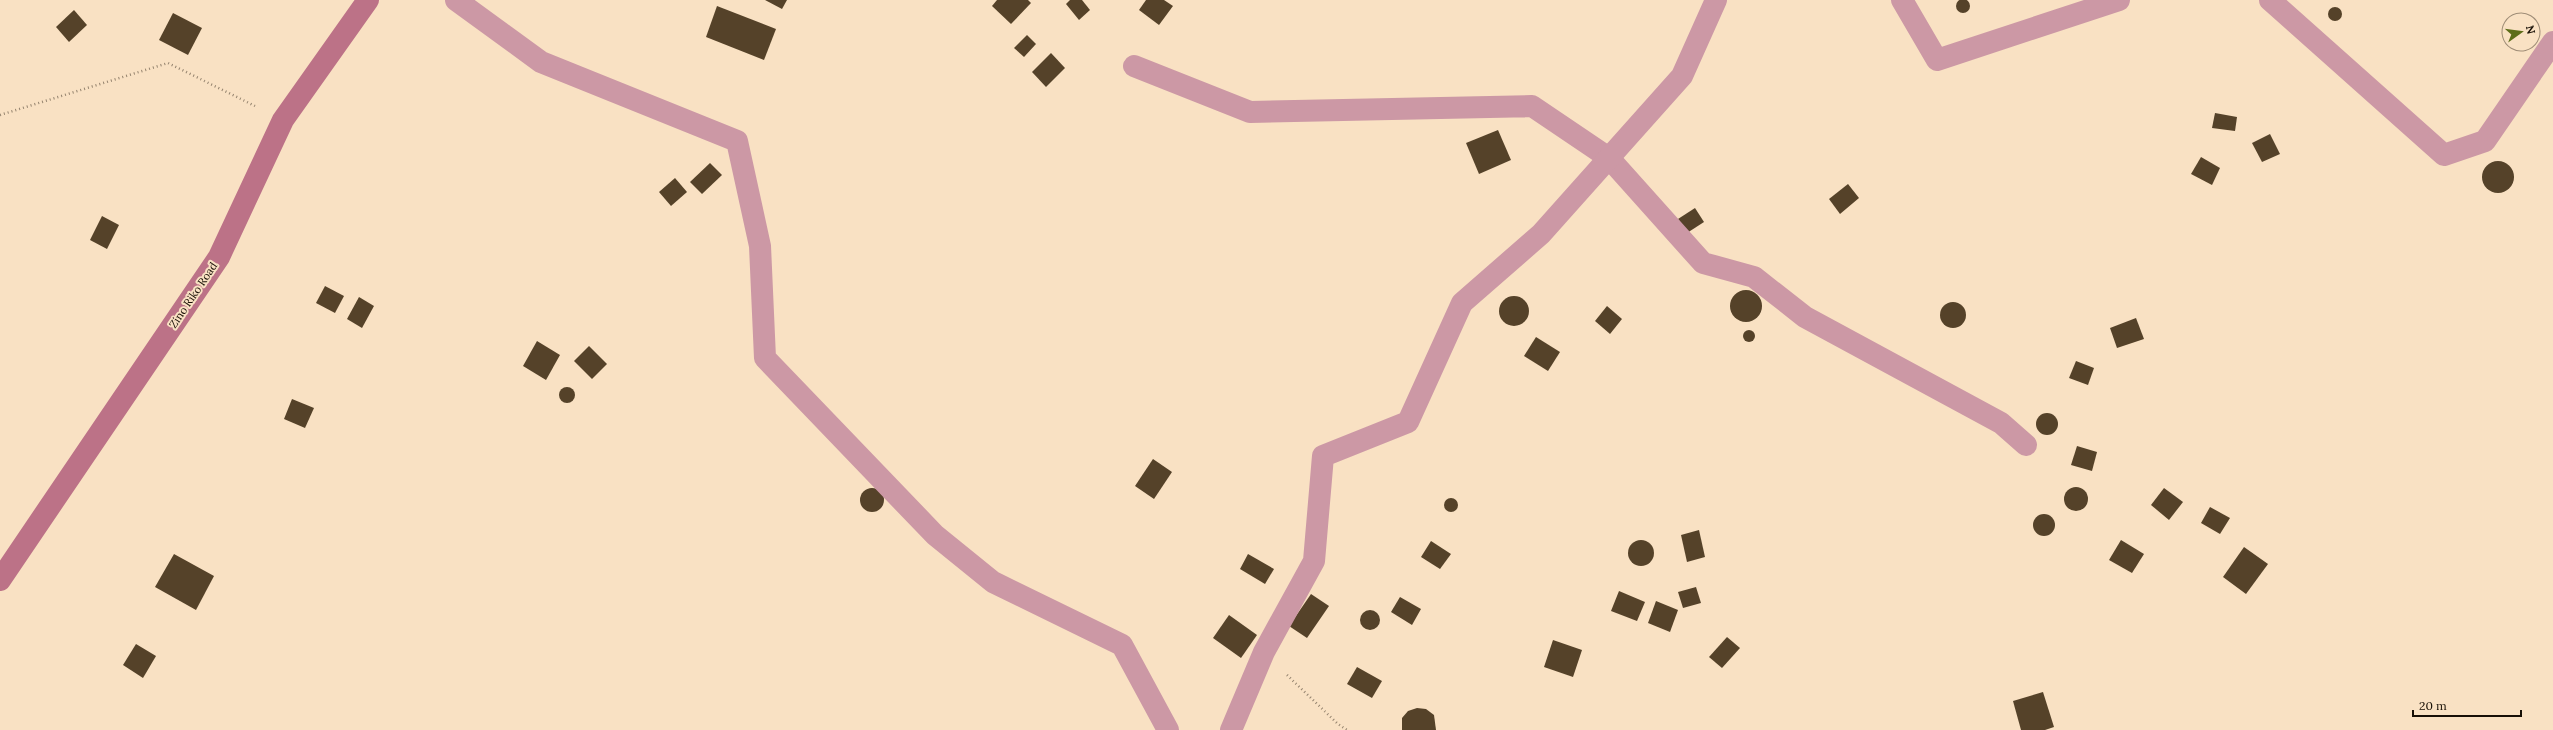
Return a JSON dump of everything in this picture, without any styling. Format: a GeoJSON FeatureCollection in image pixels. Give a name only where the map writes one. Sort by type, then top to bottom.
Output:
{"type":"FeatureCollection","features":[{"type":"Feature","properties":{"kind":"street","name":"Zino Riko Road"},"geometry":{"type":"LineString","coordinates":[[0,580],[219,257],[283,120],[368,0]]}},
{"type":"Feature","properties":{"kind":"street"},"geometry":{"type":"LineString","coordinates":[[456,0],[540,62],[737,141],[760,246],[765,358],[935,535],[993,582],[1122,645],[1168,730]]}},
{"type":"Feature","properties":{"kind":"street"},"geometry":{"type":"LineString","coordinates":[[1231,730],[1264,652],[1314,561],[1323,456],[1408,422],[1462,303],[1541,234],[1682,76],[1716,0]]}},
{"type":"Feature","properties":{"kind":"street"},"geometry":{"type":"LineString","coordinates":[[1902,0],[1937,60],[2119,0]]}},
{"type":"Feature","properties":{"kind":"street"},"geometry":{"type":"LineString","coordinates":[[2270,0],[2444,155],[2485,141],[2553,42]]}},
{"type":"Feature","properties":{"kind":"street"},"geometry":{"type":"LineString","coordinates":[[1134,66],[1250,112],[1532,106],[1609,158],[1703,263],[1754,277],[1805,317],[2001,423],[2026,445]]}},
{"type":"Feature","properties":{"kind":"path"},"geometry":{"type":"LineString","coordinates":[[0,115],[168,63],[283,120]]}},
{"type":"Feature","properties":{"kind":"path"},"geometry":{"type":"LineString","coordinates":[[1264,652],[1338,724],[1347,730]]}},
{"type":"Feature","properties":{"kind":"building"},"geometry":{"type":"Polygon","coordinates":[[[1963,-1],[1968,1],[1970,6],[1968,11],[1963,13],[1958,11],[1956,6],[1958,1],[1963,-1]]]}},
{"type":"Feature","properties":{"kind":"building"},"geometry":{"type":"Polygon","coordinates":[[[765,0],[787,0],[782,9],[765,0]]]}},
{"type":"Feature","properties":{"kind":"building"},"geometry":{"type":"Polygon","coordinates":[[[997,0],[1028,0],[1031,3],[1011,24],[992,6],[997,0]]]}},
{"type":"Feature","properties":{"kind":"building"},"geometry":{"type":"Polygon","coordinates":[[[1070,0],[1082,0],[1090,10],[1079,20],[1066,4],[1070,0]]]}},
{"type":"Feature","properties":{"kind":"building"},"geometry":{"type":"Polygon","coordinates":[[[1146,0],[1164,0],[1173,6],[1159,25],[1139,10],[1146,0]]]}},
{"type":"Feature","properties":{"kind":"building"},"geometry":{"type":"Polygon","coordinates":[[[717,6],[776,29],[764,60],[706,37],[717,6]]]}},
{"type":"Feature","properties":{"kind":"building"},"geometry":{"type":"Polygon","coordinates":[[[2332,7],[2338,7],[2342,11],[2342,17],[2338,21],[2332,21],[2328,17],[2328,11],[2332,7]]]}},
{"type":"Feature","properties":{"kind":"building"},"geometry":{"type":"Polygon","coordinates":[[[74,10],[87,25],[69,42],[56,27],[74,10]]]}},
{"type":"Feature","properties":{"kind":"building"},"geometry":{"type":"Polygon","coordinates":[[[173,13],[202,28],[188,55],[159,40],[173,13]]]}},
{"type":"Feature","properties":{"kind":"building"},"geometry":{"type":"Polygon","coordinates":[[[1027,35],[1036,44],[1024,57],[1014,48],[1027,35]]]}},
{"type":"Feature","properties":{"kind":"building"},"geometry":{"type":"Polygon","coordinates":[[[1051,53],[1065,68],[1046,87],[1032,72],[1051,53]]]}},
{"type":"Feature","properties":{"kind":"building"},"geometry":{"type":"Polygon","coordinates":[[[2215,113],[2237,117],[2235,131],[2212,128],[2215,113]]]}},
{"type":"Feature","properties":{"kind":"building"},"geometry":{"type":"Polygon","coordinates":[[[1498,130],[1511,160],[1479,174],[1466,143],[1498,130]]]}},
{"type":"Feature","properties":{"kind":"building"},"geometry":{"type":"Polygon","coordinates":[[[2270,134],[2280,154],[2262,162],[2252,143],[2270,134]]]}},
{"type":"Feature","properties":{"kind":"building"},"geometry":{"type":"Polygon","coordinates":[[[2201,157],[2220,168],[2212,185],[2191,174],[2201,157]]]}},
{"type":"Feature","properties":{"kind":"building"},"geometry":{"type":"Polygon","coordinates":[[[2495,161],[2501,161],[2511,168],[2514,177],[2513,183],[2507,190],[2501,193],[2495,193],[2485,186],[2482,180],[2482,174],[2489,164],[2495,161]]]}},
{"type":"Feature","properties":{"kind":"building"},"geometry":{"type":"Polygon","coordinates":[[[710,163],[722,175],[702,194],[690,182],[710,163]]]}},
{"type":"Feature","properties":{"kind":"building"},"geometry":{"type":"Polygon","coordinates":[[[675,178],[687,192],[671,206],[659,192],[675,178]]]}},
{"type":"Feature","properties":{"kind":"building"},"geometry":{"type":"Polygon","coordinates":[[[1848,184],[1859,198],[1840,214],[1829,199],[1848,184]]]}},
{"type":"Feature","properties":{"kind":"building"},"geometry":{"type":"Polygon","coordinates":[[[1695,208],[1704,222],[1687,233],[1678,219],[1695,208]]]}},
{"type":"Feature","properties":{"kind":"building"},"geometry":{"type":"Polygon","coordinates":[[[102,216],[119,225],[107,249],[90,240],[102,216]]]}},
{"type":"Feature","properties":{"kind":"building"},"geometry":{"type":"Polygon","coordinates":[[[325,286],[344,296],[335,313],[316,303],[325,286]]]}},
{"type":"Feature","properties":{"kind":"building"},"geometry":{"type":"Polygon","coordinates":[[[1743,290],[1749,290],[1759,297],[1762,306],[1761,312],[1755,319],[1749,322],[1743,322],[1733,315],[1730,309],[1730,303],[1737,293],[1743,290]]]}},
{"type":"Feature","properties":{"kind":"building"},"geometry":{"type":"Polygon","coordinates":[[[1514,296],[1525,300],[1529,311],[1525,322],[1514,326],[1503,322],[1499,311],[1503,300],[1514,296]]]}},
{"type":"Feature","properties":{"kind":"building"},"geometry":{"type":"Polygon","coordinates":[[[359,297],[374,306],[362,328],[347,319],[359,297]]]}},
{"type":"Feature","properties":{"kind":"building"},"geometry":{"type":"Polygon","coordinates":[[[1953,302],[1962,306],[1966,315],[1962,324],[1953,328],[1944,324],[1940,315],[1944,306],[1953,302]]]}},
{"type":"Feature","properties":{"kind":"building"},"geometry":{"type":"Polygon","coordinates":[[[1607,306],[1622,319],[1610,334],[1595,321],[1607,306]]]}},
{"type":"Feature","properties":{"kind":"building"},"geometry":{"type":"Polygon","coordinates":[[[2136,318],[2144,339],[2117,348],[2110,328],[2136,318]]]}},
{"type":"Feature","properties":{"kind":"building"},"geometry":{"type":"Polygon","coordinates":[[[1749,330],[1753,332],[1755,336],[1753,340],[1749,342],[1745,340],[1743,336],[1745,332],[1749,330]]]}},
{"type":"Feature","properties":{"kind":"building"},"geometry":{"type":"Polygon","coordinates":[[[1536,337],[1560,352],[1548,371],[1524,356],[1536,337]]]}},
{"type":"Feature","properties":{"kind":"building"},"geometry":{"type":"Polygon","coordinates":[[[537,341],[560,355],[546,380],[523,366],[537,341]]]}},
{"type":"Feature","properties":{"kind":"building"},"geometry":{"type":"Polygon","coordinates":[[[589,346],[607,364],[592,379],[574,361],[589,346]]]}},
{"type":"Feature","properties":{"kind":"building"},"geometry":{"type":"Polygon","coordinates":[[[2076,361],[2094,368],[2088,385],[2069,378],[2076,361]]]}},
{"type":"Feature","properties":{"kind":"building"},"geometry":{"type":"Polygon","coordinates":[[[567,387],[573,389],[575,395],[573,401],[567,403],[561,401],[559,395],[561,389],[567,387]]]}},
{"type":"Feature","properties":{"kind":"building"},"geometry":{"type":"Polygon","coordinates":[[[292,399],[314,408],[305,428],[284,419],[292,399]]]}},
{"type":"Feature","properties":{"kind":"building"},"geometry":{"type":"Polygon","coordinates":[[[2047,413],[2055,416],[2058,424],[2055,432],[2047,435],[2039,432],[2036,424],[2039,416],[2047,413]]]}},
{"type":"Feature","properties":{"kind":"building"},"geometry":{"type":"Polygon","coordinates":[[[2077,446],[2097,452],[2092,471],[2071,465],[2077,446]]]}},
{"type":"Feature","properties":{"kind":"building"},"geometry":{"type":"Polygon","coordinates":[[[1153,459],[1172,472],[1154,499],[1135,486],[1153,459]]]}},
{"type":"Feature","properties":{"kind":"building"},"geometry":{"type":"Polygon","coordinates":[[[2076,487],[2084,491],[2088,499],[2084,507],[2076,511],[2068,507],[2064,499],[2068,491],[2076,487]]]}},
{"type":"Feature","properties":{"kind":"building"},"geometry":{"type":"Polygon","coordinates":[[[872,488],[881,491],[884,500],[881,509],[872,512],[863,509],[860,500],[863,491],[872,488]]]}},
{"type":"Feature","properties":{"kind":"building"},"geometry":{"type":"Polygon","coordinates":[[[2164,488],[2183,502],[2169,520],[2151,505],[2164,488]]]}},
{"type":"Feature","properties":{"kind":"building"},"geometry":{"type":"Polygon","coordinates":[[[1448,498],[1454,498],[1458,502],[1458,508],[1454,512],[1448,512],[1444,508],[1444,502],[1448,498]]]}},
{"type":"Feature","properties":{"kind":"building"},"geometry":{"type":"Polygon","coordinates":[[[2210,507],[2230,518],[2220,534],[2201,523],[2210,507]]]}},
{"type":"Feature","properties":{"kind":"building"},"geometry":{"type":"Polygon","coordinates":[[[2044,514],[2052,517],[2055,525],[2052,533],[2044,536],[2036,533],[2033,525],[2036,517],[2044,514]]]}},
{"type":"Feature","properties":{"kind":"building"},"geometry":{"type":"Polygon","coordinates":[[[1699,530],[1705,557],[1687,562],[1681,535],[1699,530]]]}},
{"type":"Feature","properties":{"kind":"building"},"geometry":{"type":"Polygon","coordinates":[[[1641,540],[1650,544],[1654,553],[1650,562],[1641,566],[1632,562],[1628,553],[1632,544],[1641,540]]]}},
{"type":"Feature","properties":{"kind":"building"},"geometry":{"type":"Polygon","coordinates":[[[2121,540],[2144,554],[2132,573],[2109,560],[2121,540]]]}},
{"type":"Feature","properties":{"kind":"building"},"geometry":{"type":"Polygon","coordinates":[[[1431,541],[1451,554],[1440,569],[1421,557],[1431,541]]]}},
{"type":"Feature","properties":{"kind":"building"},"geometry":{"type":"Polygon","coordinates":[[[2244,547],[2268,564],[2246,594],[2223,577],[2244,547]]]}},
{"type":"Feature","properties":{"kind":"building"},"geometry":{"type":"Polygon","coordinates":[[[174,554],[214,576],[196,610],[155,587],[174,554]]]}},
{"type":"Feature","properties":{"kind":"building"},"geometry":{"type":"Polygon","coordinates":[[[1248,554],[1274,569],[1265,584],[1240,569],[1248,554]]]}},
{"type":"Feature","properties":{"kind":"building"},"geometry":{"type":"Polygon","coordinates":[[[1696,587],[1701,603],[1683,608],[1678,592],[1696,587]]]}},
{"type":"Feature","properties":{"kind":"building"},"geometry":{"type":"Polygon","coordinates":[[[1619,591],[1645,602],[1637,621],[1611,611],[1619,591]]]}},
{"type":"Feature","properties":{"kind":"building"},"geometry":{"type":"Polygon","coordinates":[[[1311,594],[1329,606],[1307,638],[1289,626],[1311,594]]]}},
{"type":"Feature","properties":{"kind":"building"},"geometry":{"type":"Polygon","coordinates":[[[1400,597],[1421,609],[1412,625],[1391,612],[1400,597]]]}},
{"type":"Feature","properties":{"kind":"building"},"geometry":{"type":"Polygon","coordinates":[[[1656,601],[1678,610],[1670,632],[1648,623],[1656,601]]]}},
{"type":"Feature","properties":{"kind":"building"},"geometry":{"type":"Polygon","coordinates":[[[1366,610],[1374,610],[1380,616],[1380,624],[1374,630],[1366,630],[1360,624],[1360,616],[1366,610]]]}},
{"type":"Feature","properties":{"kind":"building"},"geometry":{"type":"Polygon","coordinates":[[[1229,615],[1257,635],[1241,658],[1213,638],[1229,615]]]}},
{"type":"Feature","properties":{"kind":"building"},"geometry":{"type":"Polygon","coordinates":[[[1727,637],[1740,648],[1722,668],[1709,657],[1727,637]]]}},
{"type":"Feature","properties":{"kind":"building"},"geometry":{"type":"Polygon","coordinates":[[[1553,640],[1582,650],[1573,677],[1544,667],[1553,640]]]}},
{"type":"Feature","properties":{"kind":"building"},"geometry":{"type":"Polygon","coordinates":[[[136,644],[156,656],[143,678],[123,665],[136,644]]]}},
{"type":"Feature","properties":{"kind":"building"},"geometry":{"type":"Polygon","coordinates":[[[1357,667],[1382,681],[1372,698],[1347,684],[1357,667]]]}},
{"type":"Feature","properties":{"kind":"building"},"geometry":{"type":"Polygon","coordinates":[[[2043,692],[2054,727],[2045,730],[2021,730],[2013,701],[2043,692]]]}},
{"type":"Feature","properties":{"kind":"building"},"geometry":{"type":"Polygon","coordinates":[[[1417,708],[1426,709],[1434,715],[1436,730],[1402,730],[1402,718],[1408,711],[1417,708]]]}}]}
